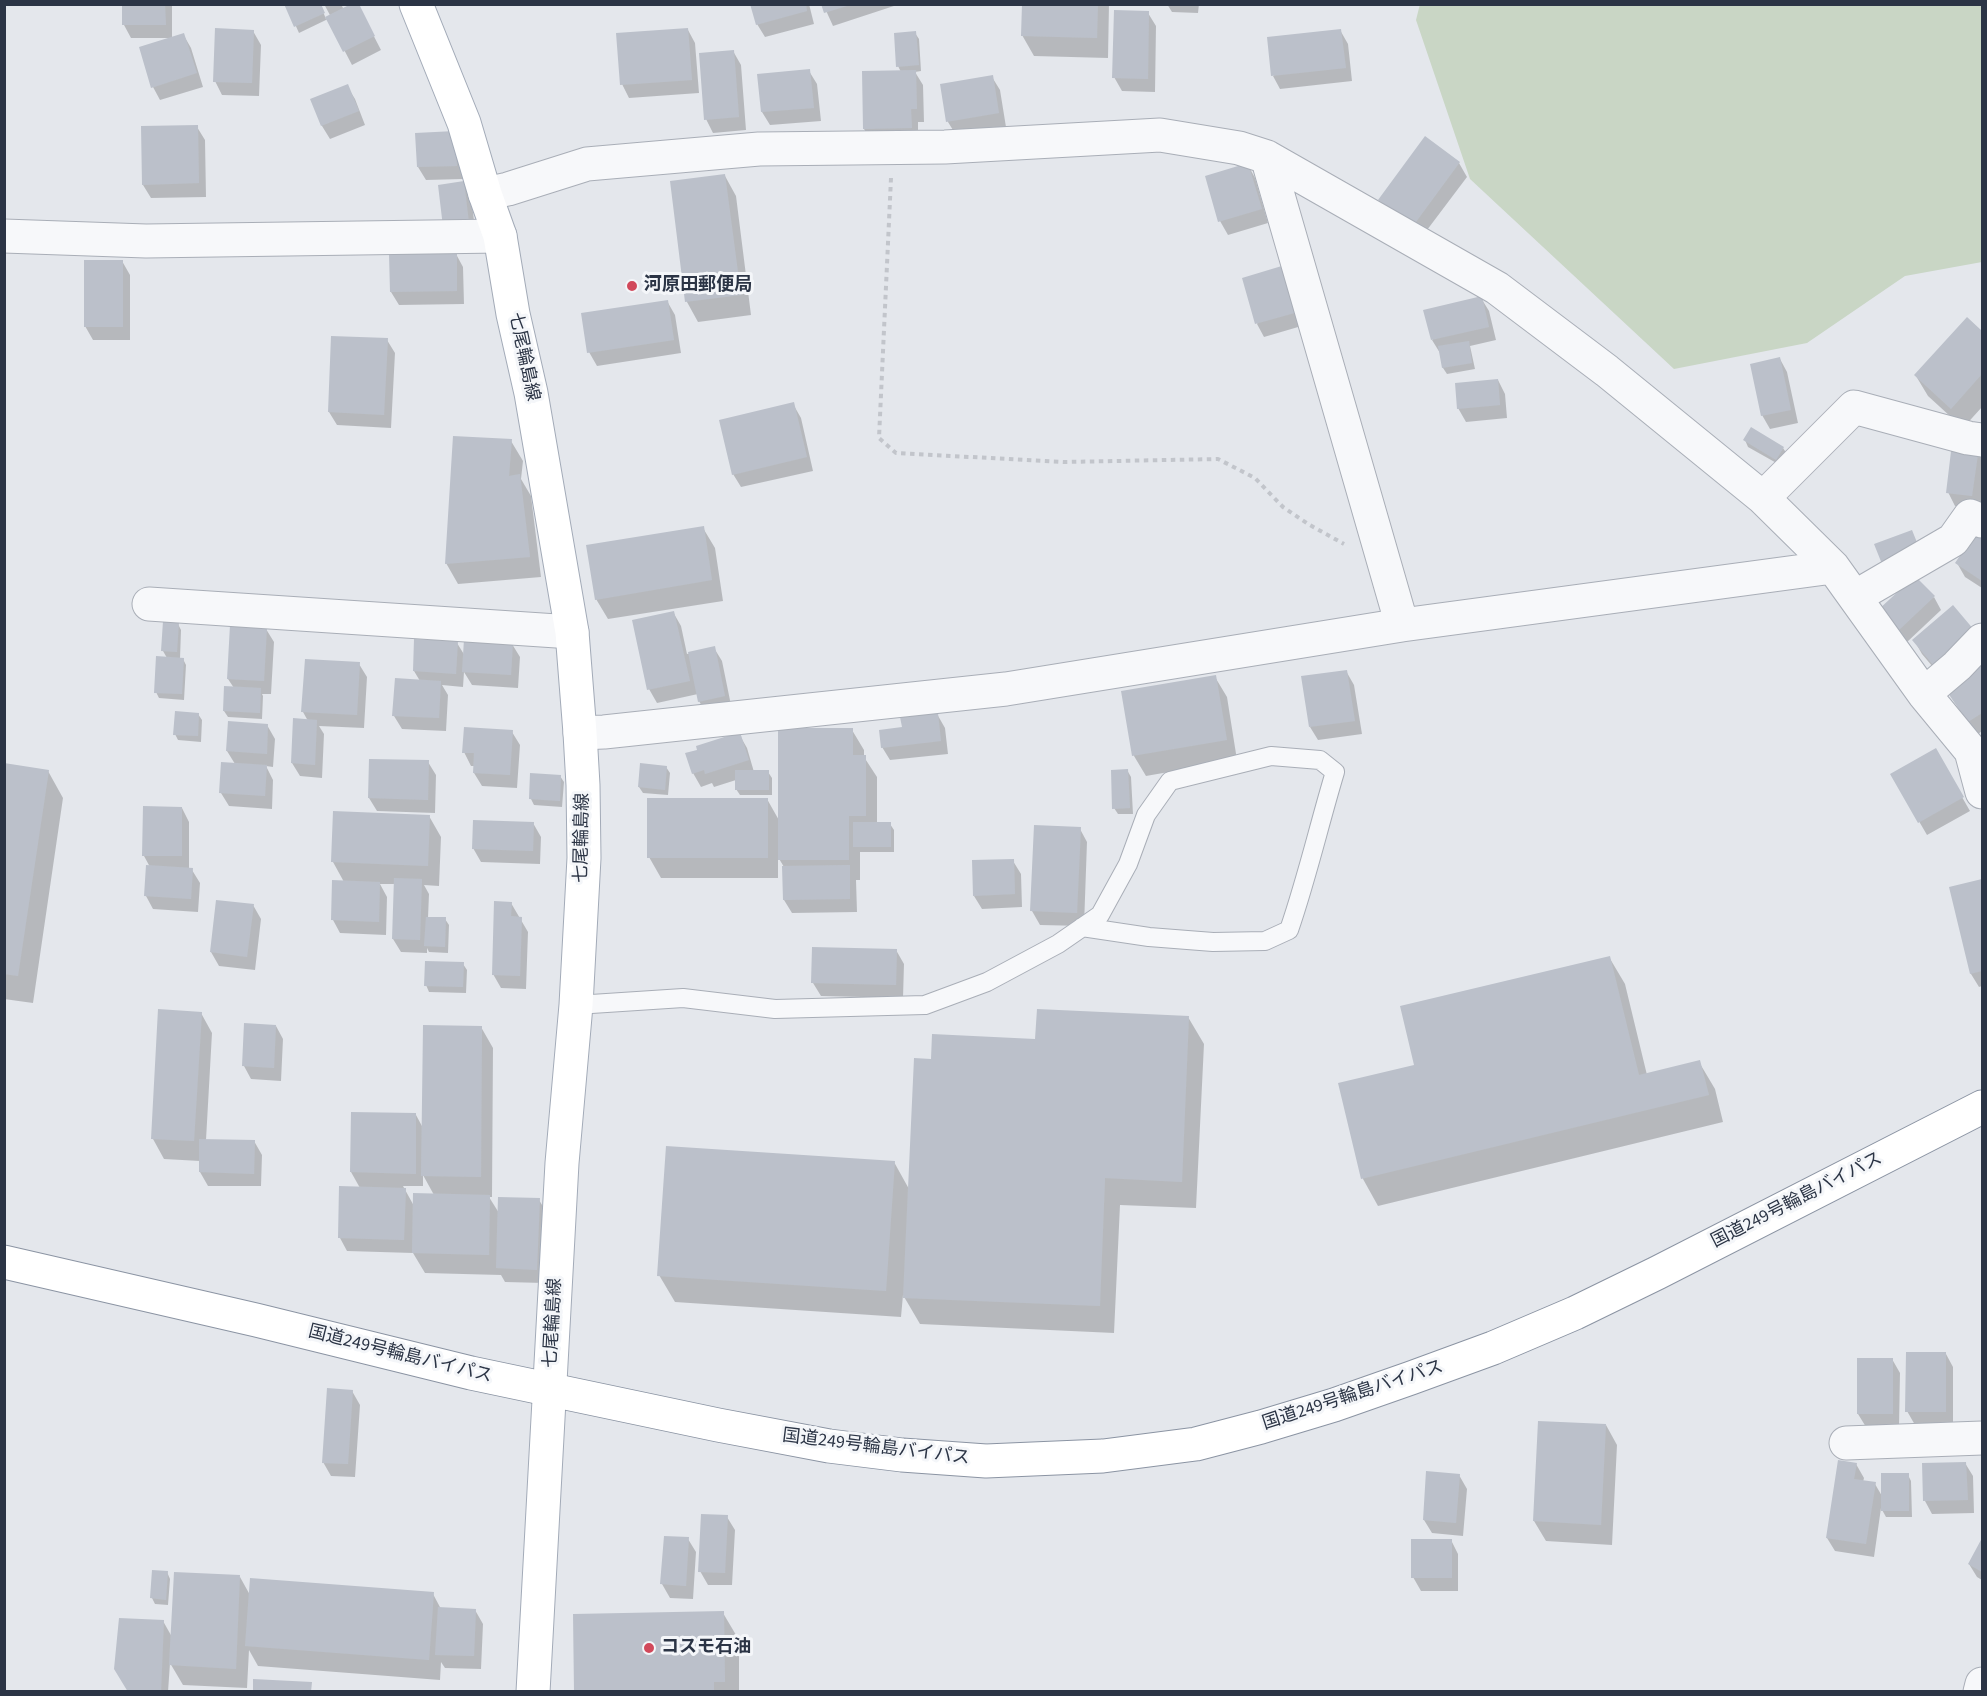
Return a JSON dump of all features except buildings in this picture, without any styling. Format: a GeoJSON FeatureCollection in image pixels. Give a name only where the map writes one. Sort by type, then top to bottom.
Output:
{"type":"FeatureCollection","features":[{"type":"Feature","properties":{"kind":"main road","name":"七尾輪島線"},"geometry":{"type":"LineString","coordinates":[[416,4],[464,123],[500,236],[513,314],[531,393],[572,632],[580,733],[584,858],[576,1005],[562,1163],[533,1692]]}},
{"type":"Feature","properties":{"kind":"main road","name":"国道249号輪島バイパス"},"geometry":{"type":"LineString","coordinates":[[4,1262],[256,1320],[471,1373],[829,1446],[913,1456],[986,1461],[1103,1456],[1196,1444],[1334,1405],[1524,1335],[1657,1273],[1983,1107]]}},
{"type":"Feature","properties":{"kind":"street"},"geometry":{"type":"LineString","coordinates":[[485,194],[587,164],[759,149],[945,147],[1160,135],[1239,148],[1267,157],[1497,288],[1607,371],[1763,498],[1833,567],[1924,694],[1971,751],[1983,792]]}},
{"type":"Feature","properties":{"kind":"street"},"geometry":{"type":"LineString","coordinates":[[1267,157],[1402,625]]}},
{"type":"Feature","properties":{"kind":"street"},"geometry":{"type":"LineString","coordinates":[[4,236],[146,241],[500,236]]}},
{"type":"Feature","properties":{"kind":"street"},"geometry":{"type":"LineString","coordinates":[[1763,498],[1854,407],[1983,440]]}},
{"type":"Feature","properties":{"kind":"street"},"geometry":{"type":"LineString","coordinates":[[1855,597],[1953,540],[1970,516],[1983,521]]}},
{"type":"Feature","properties":{"kind":"street"},"geometry":{"type":"LineString","coordinates":[[580,733],[1006,689],[1402,625],[1833,567]]}},
{"type":"Feature","properties":{"kind":"street"},"geometry":{"type":"LineString","coordinates":[[148,604],[572,632]]}},
{"type":"Feature","properties":{"kind":"street"},"geometry":{"type":"LineString","coordinates":[[1924,694],[1983,640]]}},
{"type":"Feature","properties":{"kind":"street"},"geometry":{"type":"LineString","coordinates":[[1846,1443],[1983,1438]]}},
{"type":"Feature","properties":{"kind":"street"},"geometry":{"type":"LineString","coordinates":[[1980,1692],[1983,1684]]}},
{"type":"Feature","properties":{"kind":"lane"},"geometry":{"type":"LineString","coordinates":[[576,1005],[683,998],[775,1009],[925,1005],[987,982],[1058,944],[1082,927],[1100,915],[1128,864],[1146,816],[1170,781],[1271,756],[1320,760],[1335,772],[1318,829],[1304,889],[1289,930],[1265,940],[1213,942],[1149,938],[1082,927]]}},
{"type":"Feature","properties":{"kind":"path"},"geometry":{"type":"LineString","coordinates":[[893,148],[879,438],[896,453],[1064,462],[1218,459],[1255,478],[1283,507],[1351,548],[1388,575]]}},
{"type":"Feature","properties":{"kind":"green space"},"geometry":{"type":"Polygon","coordinates":[[[1420,4],[1982,5],[1982,262],[1905,276],[1807,343],[1674,369],[1470,179],[1416,20],[1420,4]]]}},
{"type":"Feature","properties":{"kind":"place","name":"河原田郵便局"},"geometry":{"type":"Point","coordinates":[632,286]}},
{"type":"Feature","properties":{"kind":"place","name":"コスモ石油"},"geometry":{"type":"Point","coordinates":[649,1648]}}]}
